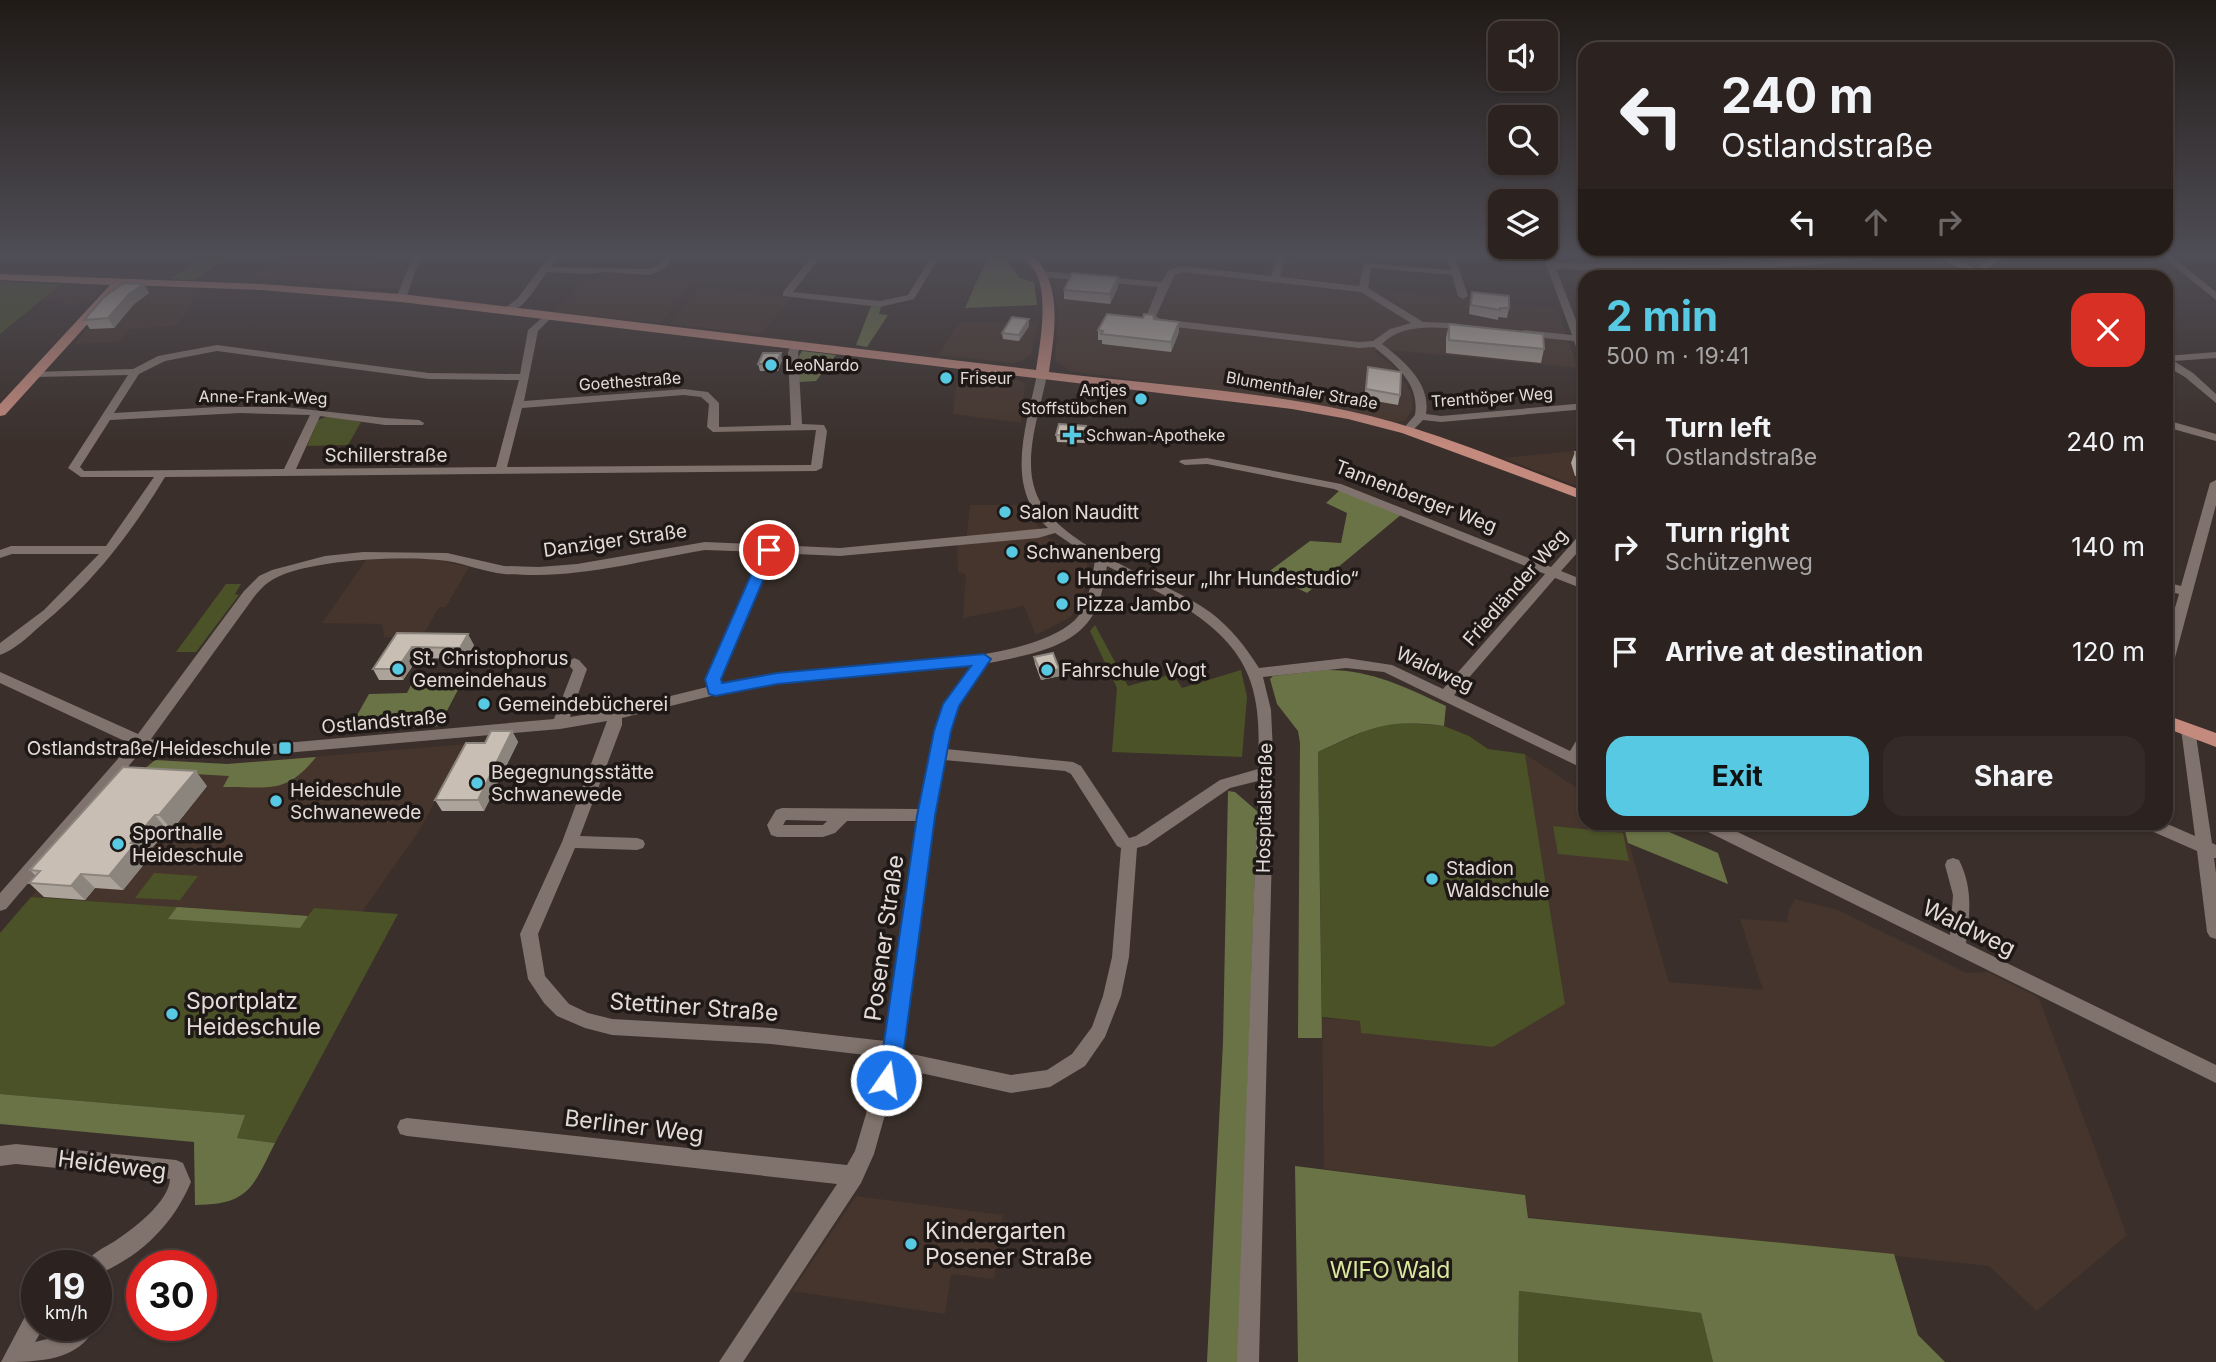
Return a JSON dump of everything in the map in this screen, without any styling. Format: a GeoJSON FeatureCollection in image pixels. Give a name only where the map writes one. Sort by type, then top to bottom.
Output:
{"type":"FeatureCollection","features":[{"type":"Feature","properties":{"kind":"main road"},"geometry":{"type":"LineString","coordinates":[[0,412],[85,320]]}},
{"type":"Feature","properties":{"kind":"main road","name":"Blumenthaler Straße"},"geometry":{"type":"LineString","coordinates":[[588,320],[1292,405],[1349,415],[1407,430],[1578,494]]}},
{"type":"Feature","properties":{"kind":"main road"},"geometry":{"type":"LineString","coordinates":[[1042,374],[1046,320]]}},
{"type":"Feature","properties":{"kind":"main road"},"geometry":{"type":"LineString","coordinates":[[2173,724],[2216,740]]}},
{"type":"Feature","properties":{"kind":"street"},"geometry":{"type":"LineString","coordinates":[[500,472],[525,377],[533,330],[544,320]]}},
{"type":"Feature","properties":{"kind":"street"},"geometry":{"type":"LineString","coordinates":[[1155,320],[1157,322],[1359,345],[1376,344],[1394,358],[1418,389],[1423,402],[1420,416]]}},
{"type":"Feature","properties":{"kind":"street"},"geometry":{"type":"LineString","coordinates":[[1412,320],[1419,324]]}},
{"type":"Feature","properties":{"kind":"street"},"geometry":{"type":"LineString","coordinates":[[1514,332],[1578,339],[1574,320]]}},
{"type":"Feature","properties":{"kind":"street"},"geometry":{"type":"LineString","coordinates":[[1376,344],[1381,337],[1419,324],[1479,329]]}},
{"type":"Feature","properties":{"kind":"street"},"geometry":{"type":"LineString","coordinates":[[797,344],[793,352],[797,428]]}},
{"type":"Feature","properties":{"kind":"street"},"geometry":{"type":"LineString","coordinates":[[35,374],[135,372],[162,358],[217,348],[429,376],[525,377]]}},
{"type":"Feature","properties":{"kind":"street"},"geometry":{"type":"LineString","coordinates":[[2173,359],[2216,355]]}},
{"type":"Feature","properties":{"kind":"street"},"geometry":{"type":"LineString","coordinates":[[2173,365],[2189,375],[2216,400]]}},
{"type":"Feature","properties":{"kind":"street","name":"Schillerstraße"},"geometry":{"type":"LineString","coordinates":[[135,372],[74,468],[81,474],[816,468],[822,431],[820,427],[797,428]]}},
{"type":"Feature","properties":{"kind":"street","name":"Hospitalstraße"},"geometry":{"type":"LineString","coordinates":[[1042,374],[1026,470],[1035,507],[1054,530],[1156,584],[1213,620],[1242,650],[1255,673],[1263,699],[1266,773],[1248,1362]]}},
{"type":"Feature","properties":{"kind":"street","name":"Goethestraße"},"geometry":{"type":"LineString","coordinates":[[518,405],[684,392],[704,394],[714,403],[712,427],[717,430],[797,428]]}},
{"type":"Feature","properties":{"kind":"street","name":"Trenthöper Weg"},"geometry":{"type":"LineString","coordinates":[[1407,430],[1420,416],[1441,419],[1578,407]]}},
{"type":"Feature","properties":{"kind":"street","name":"Anne-Frank-Weg"},"geometry":{"type":"LineString","coordinates":[[106,417],[232,410],[317,412],[394,423],[419,423]]}},
{"type":"Feature","properties":{"kind":"street"},"geometry":{"type":"LineString","coordinates":[[288,473],[317,412]]}},
{"type":"Feature","properties":{"kind":"street"},"geometry":{"type":"LineString","coordinates":[[2173,425],[2216,438]]}},
{"type":"Feature","properties":{"kind":"street","name":"Tannenberger Weg"},"geometry":{"type":"LineString","coordinates":[[1185,462],[1207,461],[1337,486],[1578,583]]}},
{"type":"Feature","properties":{"kind":"street"},"geometry":{"type":"LineString","coordinates":[[0,650],[46,618],[111,550],[138,515],[162,473]]}},
{"type":"Feature","properties":{"kind":"street"},"geometry":{"type":"LineString","coordinates":[[2173,639],[2216,483]]}},
{"type":"Feature","properties":{"kind":"street","name":"Danziger Straße"},"geometry":{"type":"LineString","coordinates":[[1,901],[141,742],[249,594],[264,579],[294,567],[325,560],[400,554],[447,557],[504,570],[539,571],[577,568],[705,546],[840,552],[1038,534],[1054,530]]}},
{"type":"Feature","properties":{"kind":"street"},"geometry":{"type":"LineString","coordinates":[[2202,535],[2216,540]]}},
{"type":"Feature","properties":{"kind":"street","name":"Friedländer Weg"},"geometry":{"type":"LineString","coordinates":[[1445,696],[1578,544]]}},
{"type":"Feature","properties":{"kind":"street"},"geometry":{"type":"LineString","coordinates":[[0,554],[11,550],[111,550]]}},
{"type":"Feature","properties":{"kind":"street"},"geometry":{"type":"LineString","coordinates":[[715,690],[713,679],[769,550]]}},
{"type":"Feature","properties":{"kind":"street","name":"Ostlandstraße"},"geometry":{"type":"LineString","coordinates":[[0,677],[141,742],[175,750],[250,751],[560,724],[614,715],[777,678],[984,659],[1045,645],[1079,624],[1093,601],[1102,556]]}},
{"type":"Feature","properties":{"kind":"street"},"geometry":{"type":"LineString","coordinates":[[2173,588],[2185,592]]}},
{"type":"Feature","properties":{"kind":"street","name":"Posener Straße"},"geometry":{"type":"LineString","coordinates":[[730,1362],[854,1176],[874,1125],[893,1054],[926,816],[947,714],[984,659]]}},
{"type":"Feature","properties":{"kind":"street"},"geometry":{"type":"LineString","coordinates":[[560,724],[580,669],[574,663]]}},
{"type":"Feature","properties":{"kind":"street","name":"Waldweg"},"geometry":{"type":"LineString","coordinates":[[1255,673],[1324,664],[1366,664],[1387,668],[1578,762]]}},
{"type":"Feature","properties":{"kind":"street","name":"Stettiner Straße"},"geometry":{"type":"LineString","coordinates":[[614,715],[615,725],[570,842],[529,934],[537,979],[563,1010],[585,1020],[612,1027],[771,1036],[893,1054],[1011,1084],[1027,1085],[1052,1078],[1076,1062],[1100,1030],[1116,991],[1129,844]]}},
{"type":"Feature","properties":{"kind":"street"},"geometry":{"type":"LineString","coordinates":[[2188,729],[2210,849],[2216,932]]}},
{"type":"Feature","properties":{"kind":"street"},"geometry":{"type":"LineString","coordinates":[[938,754],[1068,766],[1076,770],[1119,836],[1129,844],[1141,841],[1225,784],[1266,773]]}},
{"type":"Feature","properties":{"kind":"street"},"geometry":{"type":"LineString","coordinates":[[844,815],[926,816]]}},
{"type":"Feature","properties":{"kind":"street","name":"Waldweg"},"geometry":{"type":"LineString","coordinates":[[1732,830],[1958,948],[2216,1074]]}},
{"type":"Feature","properties":{"kind":"street"},"geometry":{"type":"LineString","coordinates":[[2165,830],[2210,849]]}},
{"type":"Feature","properties":{"kind":"street"},"geometry":{"type":"LineString","coordinates":[[570,842],[636,844]]}},
{"type":"Feature","properties":{"kind":"street"},"geometry":{"type":"LineString","coordinates":[[1953,865],[1963,891],[1958,948]]}},
{"type":"Feature","properties":{"kind":"street","name":"Berliner Weg"},"geometry":{"type":"LineString","coordinates":[[407,1127],[854,1176]]}},
{"type":"Feature","properties":{"kind":"street","name":"Heideweg"},"geometry":{"type":"LineString","coordinates":[[0,1156],[16,1154],[176,1170],[181,1182],[165,1215],[138,1238],[112,1255]]}},
{"type":"Feature","properties":{"kind":"street"},"geometry":{"type":"LineString","coordinates":[[14,1359],[24,1341]]}},
{"type":"Feature","properties":{"kind":"street"},"geometry":{"type":"LineString","coordinates":[[14,1359],[49,1352],[68,1341]]}},
{"type":"Feature","properties":{"kind":"shaded area"},"geometry":{"type":"Polygon","coordinates":[[[96,320],[181,320],[177,326],[130,329],[118,342],[74,344],[96,320]]]}},
{"type":"Feature","properties":{"kind":"shaded area"},"geometry":{"type":"Polygon","coordinates":[[[630,320],[663,320],[660,323],[630,320]]]}},
{"type":"Feature","properties":{"kind":"shaded area"},"geometry":{"type":"Polygon","coordinates":[[[673,320],[773,320],[761,334],[669,324],[673,320]]]}},
{"type":"Feature","properties":{"kind":"shaded area"},"geometry":{"type":"Polygon","coordinates":[[[1058,320],[1561,320],[1578,368],[1392,350],[1374,351],[1394,368],[1411,392],[1413,409],[1405,421],[1396,422],[1308,403],[1070,371],[1055,361],[1058,320]]]}},
{"type":"Feature","properties":{"kind":"shaded area"},"geometry":{"type":"Polygon","coordinates":[[[1038,321],[1031,355],[1022,361],[1012,363],[938,355],[958,323],[1038,321]]]}},
{"type":"Feature","properties":{"kind":"shaded area"},"geometry":{"type":"Polygon","coordinates":[[[963,370],[1007,376],[1025,383],[1021,423],[953,414],[957,381],[963,370]]]}},
{"type":"Feature","properties":{"kind":"shaded area"},"geometry":{"type":"Polygon","coordinates":[[[1578,451],[1578,486],[1503,458],[1578,451]]]}},
{"type":"Feature","properties":{"kind":"shaded area"},"geometry":{"type":"Polygon","coordinates":[[[970,505],[1021,505],[1047,537],[1087,562],[1088,582],[1071,617],[1036,635],[1024,606],[963,618],[966,574],[958,572],[957,544],[966,543],[970,505]]]}},
{"type":"Feature","properties":{"kind":"shaded area"},"geometry":{"type":"Polygon","coordinates":[[[433,559],[469,567],[446,607],[439,607],[420,640],[384,637],[382,624],[322,623],[366,560],[433,559]]]}},
{"type":"Feature","properties":{"kind":"shaded area","name":"Heideschule Schwanewede"},"geometry":{"type":"Polygon","coordinates":[[[467,744],[419,831],[362,912],[314,908],[308,916],[31,897],[142,771],[155,760],[227,764],[467,744]]]}},
{"type":"Feature","properties":{"kind":"shaded area"},"geometry":{"type":"Polygon","coordinates":[[[1525,754],[1578,788],[1578,830],[1625,830],[1669,982],[1763,990],[1740,919],[1787,922],[1795,899],[1838,910],[1967,973],[1988,972],[2039,998],[2127,1235],[2037,1311],[1989,1266],[1528,1217],[1525,1195],[1324,1169],[1322,1018],[1360,1021],[1361,1032],[1565,1004],[1525,754]]]}},
{"type":"Feature","properties":{"kind":"shaded area","name":"Kindergarten Posener Straße"},"geometry":{"type":"Polygon","coordinates":[[[856,1196],[1003,1215],[994,1279],[951,1274],[945,1314],[792,1291],[856,1196]]]}},
{"type":"Feature","properties":{"kind":"green space"},"geometry":{"type":"Polygon","coordinates":[[[0,320],[18,320],[0,334],[0,320]]]}},
{"type":"Feature","properties":{"kind":"green space"},"geometry":{"type":"Polygon","coordinates":[[[866,320],[885,320],[867,347],[856,345],[866,320]]]}},
{"type":"Feature","properties":{"kind":"green space"},"geometry":{"type":"Polygon","coordinates":[[[802,351],[836,355],[816,381],[799,382],[798,358],[802,351]]]}},
{"type":"Feature","properties":{"kind":"green space"},"geometry":{"type":"Polygon","coordinates":[[[329,416],[361,422],[348,445],[307,446],[318,420],[329,416]]]}},
{"type":"Feature","properties":{"kind":"green space"},"geometry":{"type":"Polygon","coordinates":[[[1340,490],[1402,514],[1307,593],[1267,573],[1310,541],[1341,543],[1347,513],[1326,503],[1340,490]]]}},
{"type":"Feature","properties":{"kind":"green space"},"geometry":{"type":"Polygon","coordinates":[[[226,584],[241,584],[235,594],[239,595],[196,652],[176,652],[226,584]]]}},
{"type":"Feature","properties":{"kind":"green space"},"geometry":{"type":"Polygon","coordinates":[[[1095,625],[1128,686],[1173,674],[1182,688],[1241,670],[1247,697],[1242,757],[1112,752],[1117,688],[1090,631],[1095,625]]]}},
{"type":"Feature","properties":{"kind":"green space"},"geometry":{"type":"Polygon","coordinates":[[[1325,670],[1372,676],[1446,706],[1444,726],[1392,724],[1365,731],[1318,752],[1322,1038],[1298,1038],[1300,743],[1298,731],[1277,704],[1270,679],[1273,676],[1325,670]]]}},
{"type":"Feature","properties":{"kind":"green space"},"geometry":{"type":"Polygon","coordinates":[[[461,684],[439,726],[347,733],[369,694],[407,693],[411,685],[461,684]]]}},
{"type":"Feature","properties":{"kind":"green space","name":"Stadion Waldschule"},"geometry":{"type":"Polygon","coordinates":[[[1397,722],[1444,726],[1469,736],[1488,749],[1525,754],[1565,1004],[1493,1047],[1361,1033],[1360,1021],[1322,1017],[1318,752],[1374,727],[1397,722]]]}},
{"type":"Feature","properties":{"kind":"green space"},"geometry":{"type":"Polygon","coordinates":[[[316,757],[295,778],[275,786],[264,787],[223,787],[229,776],[142,771],[155,760],[227,764],[316,757]]]}},
{"type":"Feature","properties":{"kind":"green space"},"geometry":{"type":"Polygon","coordinates":[[[1228,791],[1235,792],[1257,811],[1238,1362],[1207,1362],[1223,1042],[1228,791]]]}},
{"type":"Feature","properties":{"kind":"green space"},"geometry":{"type":"Polygon","coordinates":[[[1553,826],[1623,833],[1629,861],[1558,854],[1553,826]]]}},
{"type":"Feature","properties":{"kind":"green space"},"geometry":{"type":"Polygon","coordinates":[[[1625,830],[1664,830],[1718,853],[1728,884],[1628,843],[1625,830]]]}},
{"type":"Feature","properties":{"kind":"green space"},"geometry":{"type":"Polygon","coordinates":[[[154,873],[198,876],[180,900],[135,898],[154,873]]]}},
{"type":"Feature","properties":{"kind":"green space","name":"Sportplatz Heideschule"},"geometry":{"type":"Polygon","coordinates":[[[31,897],[308,916],[314,908],[398,914],[275,1143],[237,1138],[244,1115],[0,1094],[0,933],[31,897]]]}},
{"type":"Feature","properties":{"kind":"green space"},"geometry":{"type":"Polygon","coordinates":[[[177,907],[308,916],[300,928],[168,919],[177,907]]]}},
{"type":"Feature","properties":{"kind":"green space"},"geometry":{"type":"Polygon","coordinates":[[[0,1094],[245,1115],[237,1138],[275,1143],[255,1182],[239,1197],[213,1204],[195,1205],[194,1142],[0,1124],[0,1094]]]}},
{"type":"Feature","properties":{"kind":"green space","name":"WIFO Wald"},"geometry":{"type":"Polygon","coordinates":[[[1295,1166],[1525,1195],[1528,1218],[1894,1254],[1918,1335],[1945,1362],[1713,1362],[1701,1313],[1519,1291],[1518,1362],[1298,1362],[1295,1166]]]}},
{"type":"Feature","properties":{"kind":"green space"},"geometry":{"type":"Polygon","coordinates":[[[1519,1291],[1701,1313],[1713,1362],[1518,1362],[1519,1291]]]}},
{"type":"Feature","properties":{"kind":"building"},"geometry":{"type":"Polygon","coordinates":[[[1010,320],[1029,320],[1019,335],[1002,333],[1010,320]]]}},
{"type":"Feature","properties":{"kind":"building"},"geometry":{"type":"Polygon","coordinates":[[[1104,320],[1179,322],[1171,342],[1101,334],[1103,331],[1098,330],[1104,320]]]}},
{"type":"Feature","properties":{"kind":"building"},"geometry":{"type":"Polygon","coordinates":[[[1449,324],[1543,334],[1544,349],[1449,340],[1449,324]]]}},
{"type":"Feature","properties":{"kind":"building"},"geometry":{"type":"Polygon","coordinates":[[[763,353],[781,353],[776,364],[758,364],[763,353]]]}},
{"type":"Feature","properties":{"kind":"building"},"geometry":{"type":"Polygon","coordinates":[[[1368,367],[1401,372],[1400,395],[1366,389],[1368,367]]]}},
{"type":"Feature","properties":{"kind":"building"},"geometry":{"type":"Polygon","coordinates":[[[1059,424],[1086,426],[1084,437],[1056,435],[1059,424]]]}},
{"type":"Feature","properties":{"kind":"building"},"geometry":{"type":"Polygon","coordinates":[[[397,633],[468,634],[460,648],[412,647],[397,669],[373,669],[397,633]]]}},
{"type":"Feature","properties":{"kind":"building"},"geometry":{"type":"Polygon","coordinates":[[[1053,653],[1059,669],[1041,673],[1034,657],[1053,653]]]}},
{"type":"Feature","properties":{"kind":"building"},"geometry":{"type":"Polygon","coordinates":[[[491,731],[512,731],[478,800],[435,800],[466,743],[485,743],[491,731]]]}},
{"type":"Feature","properties":{"kind":"building"},"geometry":{"type":"Polygon","coordinates":[[[123,767],[196,771],[131,843],[136,843],[109,876],[81,874],[71,886],[29,883],[40,871],[30,870],[123,767]]]}},
{"type":"Feature","properties":{"kind":"place","name":"LeoNardo"},"geometry":{"type":"Point","coordinates":[771,365]}},
{"type":"Feature","properties":{"kind":"place","name":"Friseur"},"geometry":{"type":"Point","coordinates":[946,378]}},
{"type":"Feature","properties":{"kind":"place","name":"Antjes Stoffstübchen"},"geometry":{"type":"Point","coordinates":[1141,399]}},
{"type":"Feature","properties":{"kind":"place","name":"Schwan-Apotheke"},"geometry":{"type":"Point","coordinates":[1072,435]}},
{"type":"Feature","properties":{"kind":"place","name":"Salon Nauditt"},"geometry":{"type":"Point","coordinates":[1005,512]}},
{"type":"Feature","properties":{"kind":"place","name":"Schwanenberg"},"geometry":{"type":"Point","coordinates":[1012,552]}},
{"type":"Feature","properties":{"kind":"place","name":"Hundefriseur „Ihr Hundestudio“"},"geometry":{"type":"Point","coordinates":[1063,578]}},
{"type":"Feature","properties":{"kind":"place","name":"Pizza Jambo"},"geometry":{"type":"Point","coordinates":[1062,604]}},
{"type":"Feature","properties":{"kind":"place","name":"St. Christophorus Gemeindehaus"},"geometry":{"type":"Point","coordinates":[398,669]}},
{"type":"Feature","properties":{"kind":"place","name":"Fahrschule Vogt"},"geometry":{"type":"Point","coordinates":[1047,670]}},
{"type":"Feature","properties":{"kind":"place","name":"Gemeindebücherei"},"geometry":{"type":"Point","coordinates":[484,704]}},
{"type":"Feature","properties":{"kind":"place","name":"Ostlandstraße/Heideschule"},"geometry":{"type":"Point","coordinates":[285,748]}},
{"type":"Feature","properties":{"kind":"place","name":"Begegnungsstätte Schwanewede"},"geometry":{"type":"Point","coordinates":[477,783]}},
{"type":"Feature","properties":{"kind":"place","name":"Heideschule Schwanewede"},"geometry":{"type":"Point","coordinates":[276,801]}},
{"type":"Feature","properties":{"kind":"place","name":"Sporthalle Heideschule"},"geometry":{"type":"Point","coordinates":[118,844]}},
{"type":"Feature","properties":{"kind":"place","name":"Stadion Waldschule"},"geometry":{"type":"Point","coordinates":[1432,879]}},
{"type":"Feature","properties":{"kind":"place","name":"Sportplatz Heideschule"},"geometry":{"type":"Point","coordinates":[172,1014]}},
{"type":"Feature","properties":{"kind":"place","name":"Kindergarten Posener Straße"},"geometry":{"type":"Point","coordinates":[911,1244]}},
{"type":"Feature","properties":{"kind":"route"},"geometry":{"type":"LineString","coordinates":[[769,550],[713,679],[715,690],[777,678],[984,659],[951,704],[942,731],[926,816],[892,1058],[886,1080]]}}]}
